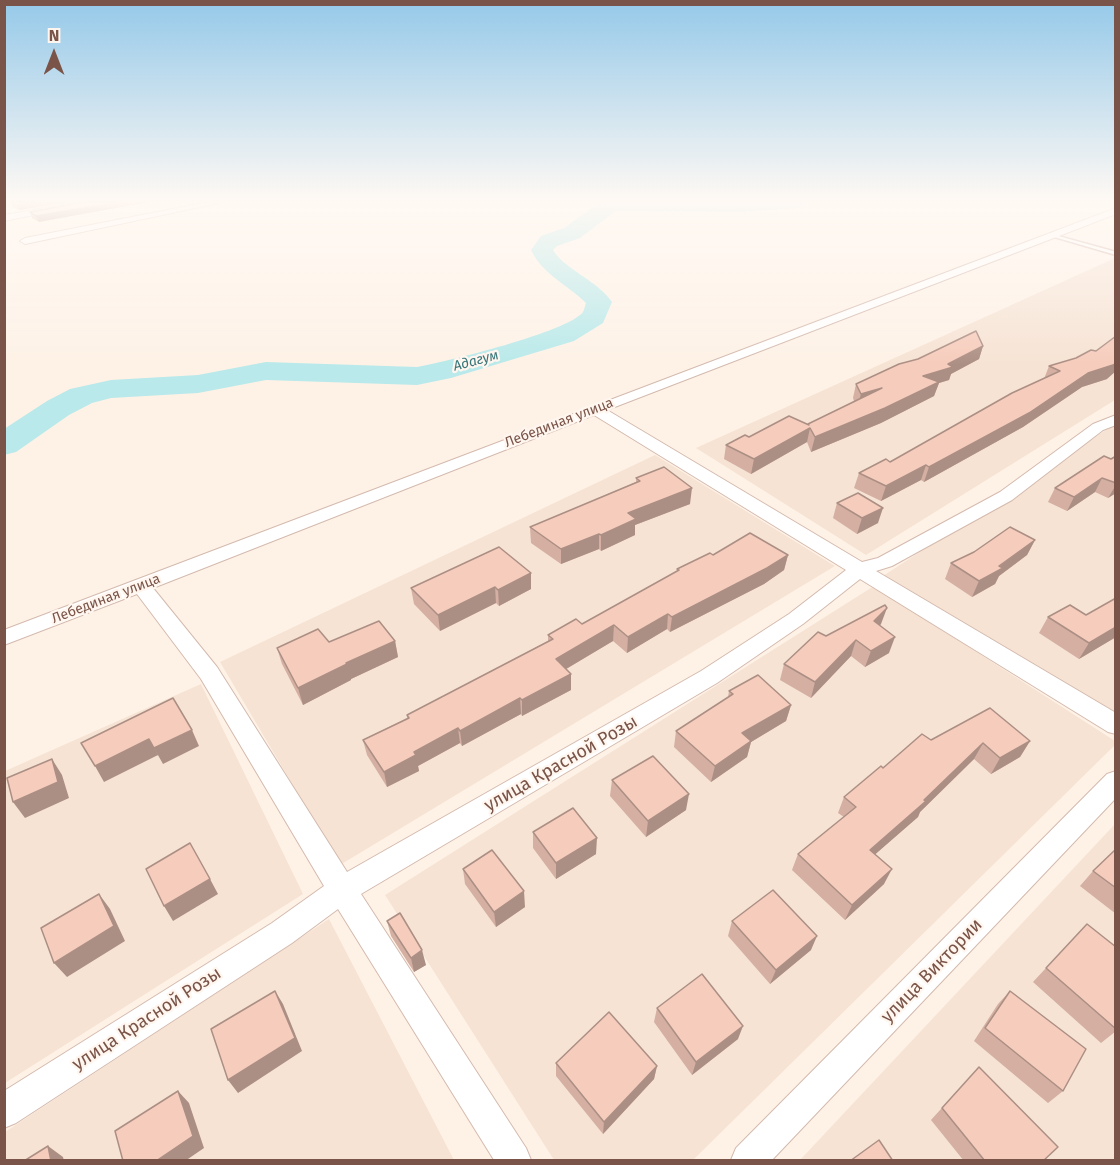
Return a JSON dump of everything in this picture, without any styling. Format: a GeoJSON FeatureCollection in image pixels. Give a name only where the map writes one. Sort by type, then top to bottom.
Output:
{"type":"FeatureCollection","features":[{"type":"Feature","properties":{"kind":"street","name":"Лебединая улица"},"geometry":{"type":"LineString","coordinates":[[4,638],[997,256]]}},
{"type":"Feature","properties":{"kind":"street"},"geometry":{"type":"LineString","coordinates":[[595,409],[1116,725]]}},
{"type":"Feature","properties":{"kind":"street","name":"улица Красной Розы"},"geometry":{"type":"LineString","coordinates":[[4,1111],[282,933],[342,890],[389,865],[709,677],[796,618],[860,569],[885,562],[1006,496],[1098,428],[1116,419]]}},
{"type":"Feature","properties":{"kind":"street"},"geometry":{"type":"LineString","coordinates":[[141,586],[210,673],[342,890],[514,1161]]}},
{"type":"Feature","properties":{"kind":"street","name":"улица Виктории"},"geometry":{"type":"LineString","coordinates":[[748,1161],[1116,781]]}},
{"type":"Feature","properties":{"kind":"shaded area"},"geometry":{"type":"Polygon","coordinates":[[[1115,258],[1115,400],[866,555],[696,448],[1115,258]]]}},
{"type":"Feature","properties":{"kind":"shaded area"},"geometry":{"type":"Polygon","coordinates":[[[1115,424],[1115,715],[883,576],[1115,424]]]}},
{"type":"Feature","properties":{"kind":"shaded area"},"geometry":{"type":"Polygon","coordinates":[[[655,455],[835,566],[340,865],[220,662],[655,455]]]}},
{"type":"Feature","properties":{"kind":"shaded area"},"geometry":{"type":"Polygon","coordinates":[[[874,586],[1115,741],[1115,745],[693,1160],[554,1160],[385,895],[874,586]]]}},
{"type":"Feature","properties":{"kind":"shaded area"},"geometry":{"type":"Polygon","coordinates":[[[201,684],[303,894],[5,1083],[5,771],[201,684]]]}},
{"type":"Feature","properties":{"kind":"shaded area"},"geometry":{"type":"Polygon","coordinates":[[[1115,824],[1115,1160],[800,1160],[1115,824]]]}},
{"type":"Feature","properties":{"kind":"shaded area"},"geometry":{"type":"Polygon","coordinates":[[[329,919],[454,1160],[5,1160],[5,1132],[329,919]]]}},
{"type":"Feature","properties":{"kind":"building"},"geometry":{"type":"Polygon","coordinates":[[[976,331],[983,346],[948,364],[953,367],[923,376],[939,382],[885,408],[815,437],[810,428],[754,459],[726,445],[745,435],[749,437],[789,416],[809,425],[882,388],[861,394],[856,384],[899,364],[918,359],[976,331]]]}},
{"type":"Feature","properties":{"kind":"building"},"geometry":{"type":"Polygon","coordinates":[[[1116,336],[1116,363],[1088,373],[1029,413],[929,467],[926,465],[886,486],[859,473],[886,459],[890,462],[1012,393],[1060,371],[1049,366],[1076,358],[1091,350],[1096,351],[1116,336]]]}},
{"type":"Feature","properties":{"kind":"building"},"geometry":{"type":"Polygon","coordinates":[[[1104,456],[1111,459],[1116,456],[1116,483],[1102,478],[1074,497],[1055,488],[1104,456]]]}},
{"type":"Feature","properties":{"kind":"building"},"geometry":{"type":"Polygon","coordinates":[[[664,467],[692,488],[628,513],[636,519],[601,535],[561,549],[530,527],[640,481],[636,478],[664,467]]]}},
{"type":"Feature","properties":{"kind":"building"},"geometry":{"type":"Polygon","coordinates":[[[858,493],[883,508],[862,518],[837,503],[858,493]]]}},
{"type":"Feature","properties":{"kind":"building"},"geometry":{"type":"Polygon","coordinates":[[[1010,527],[1035,540],[999,566],[1003,568],[979,581],[951,563],[974,552],[1010,527]]]}},
{"type":"Feature","properties":{"kind":"building"},"geometry":{"type":"Polygon","coordinates":[[[750,533],[788,555],[672,617],[668,614],[628,637],[614,625],[556,659],[571,674],[522,700],[520,698],[460,731],[458,728],[414,752],[416,755],[384,772],[363,740],[409,718],[407,715],[553,639],[548,635],[576,619],[582,624],[679,570],[677,569],[710,553],[713,555],[750,533]]]}},
{"type":"Feature","properties":{"kind":"building"},"geometry":{"type":"Polygon","coordinates":[[[499,547],[531,573],[498,590],[495,587],[438,615],[411,588],[499,547]]]}},
{"type":"Feature","properties":{"kind":"building"},"geometry":{"type":"Polygon","coordinates":[[[1116,598],[1116,627],[1089,643],[1048,617],[1070,605],[1086,615],[1116,598]]]}},
{"type":"Feature","properties":{"kind":"building"},"geometry":{"type":"Polygon","coordinates":[[[885,605],[887,608],[874,621],[895,637],[871,651],[856,640],[815,682],[784,664],[818,632],[826,636],[885,605]]]}},
{"type":"Feature","properties":{"kind":"building"},"geometry":{"type":"Polygon","coordinates":[[[379,621],[395,641],[298,688],[277,648],[318,629],[329,642],[379,621]]]}},
{"type":"Feature","properties":{"kind":"building"},"geometry":{"type":"Polygon","coordinates":[[[758,675],[791,705],[742,733],[751,741],[715,766],[676,731],[733,694],[729,691],[758,675]]]}},
{"type":"Feature","properties":{"kind":"building"},"geometry":{"type":"Polygon","coordinates":[[[173,698],[192,730],[154,748],[149,739],[95,766],[81,743],[173,698]]]}},
{"type":"Feature","properties":{"kind":"building"},"geometry":{"type":"Polygon","coordinates":[[[990,708],[1030,741],[1000,758],[983,743],[924,800],[926,801],[870,850],[892,869],[852,905],[798,854],[856,807],[844,797],[881,766],[883,768],[922,734],[931,740],[990,708]]]}},
{"type":"Feature","properties":{"kind":"building"},"geometry":{"type":"Polygon","coordinates":[[[653,756],[689,794],[648,821],[612,780],[653,756]]]}},
{"type":"Feature","properties":{"kind":"building"},"geometry":{"type":"Polygon","coordinates":[[[52,759],[58,782],[13,802],[7,778],[52,759]]]}},
{"type":"Feature","properties":{"kind":"building"},"geometry":{"type":"Polygon","coordinates":[[[573,808],[597,838],[556,863],[533,832],[573,808]]]}},
{"type":"Feature","properties":{"kind":"building"},"geometry":{"type":"Polygon","coordinates":[[[190,843],[210,879],[164,906],[146,869],[190,843]]]}},
{"type":"Feature","properties":{"kind":"building"},"geometry":{"type":"Polygon","coordinates":[[[1116,849],[1116,888],[1093,871],[1116,849]]]}},
{"type":"Feature","properties":{"kind":"building"},"geometry":{"type":"Polygon","coordinates":[[[492,850],[524,891],[494,912],[463,869],[492,850]]]}},
{"type":"Feature","properties":{"kind":"building"},"geometry":{"type":"Polygon","coordinates":[[[773,890],[817,936],[776,970],[732,921],[773,890]]]}},
{"type":"Feature","properties":{"kind":"building"},"geometry":{"type":"Polygon","coordinates":[[[99,894],[114,926],[54,963],[41,928],[99,894]]]}},
{"type":"Feature","properties":{"kind":"building"},"geometry":{"type":"Polygon","coordinates":[[[400,913],[422,950],[411,958],[387,921],[400,913]]]}},
{"type":"Feature","properties":{"kind":"building"},"geometry":{"type":"Polygon","coordinates":[[[1087,924],[1116,947],[1116,1029],[1046,968],[1087,924]]]}},
{"type":"Feature","properties":{"kind":"building"},"geometry":{"type":"Polygon","coordinates":[[[702,974],[743,1026],[696,1062],[657,1008],[702,974]]]}},
{"type":"Feature","properties":{"kind":"building"},"geometry":{"type":"Polygon","coordinates":[[[275,991],[295,1038],[228,1080],[211,1029],[275,991]]]}},
{"type":"Feature","properties":{"kind":"building"},"geometry":{"type":"Polygon","coordinates":[[[1010,991],[1086,1049],[1063,1091],[985,1028],[1010,991]]]}},
{"type":"Feature","properties":{"kind":"building"},"geometry":{"type":"Polygon","coordinates":[[[609,1012],[657,1066],[604,1122],[556,1063],[609,1012]]]}},
{"type":"Feature","properties":{"kind":"building"},"geometry":{"type":"Polygon","coordinates":[[[979,1067],[1058,1147],[1043,1161],[985,1161],[942,1108],[979,1067]]]}},
{"type":"Feature","properties":{"kind":"building"},"geometry":{"type":"Polygon","coordinates":[[[178,1091],[193,1136],[156,1161],[123,1161],[115,1131],[178,1091]]]}},
{"type":"Feature","properties":{"kind":"building"},"geometry":{"type":"Polygon","coordinates":[[[879,1140],[893,1161],[850,1161],[879,1140]]]}},
{"type":"Feature","properties":{"kind":"building"},"geometry":{"type":"Polygon","coordinates":[[[48,1146],[51,1161],[24,1161],[48,1146]]]}},
{"type":"Feature","properties":{"kind":"waterway","name":"Адагум"},"geometry":{"type":"LineString","coordinates":[[4,445],[58,408],[81,396],[111,389],[198,384],[266,371],[417,376],[441,372],[564,335],[594,317],[599,302],[577,281],[552,264],[546,256]]}}]}
